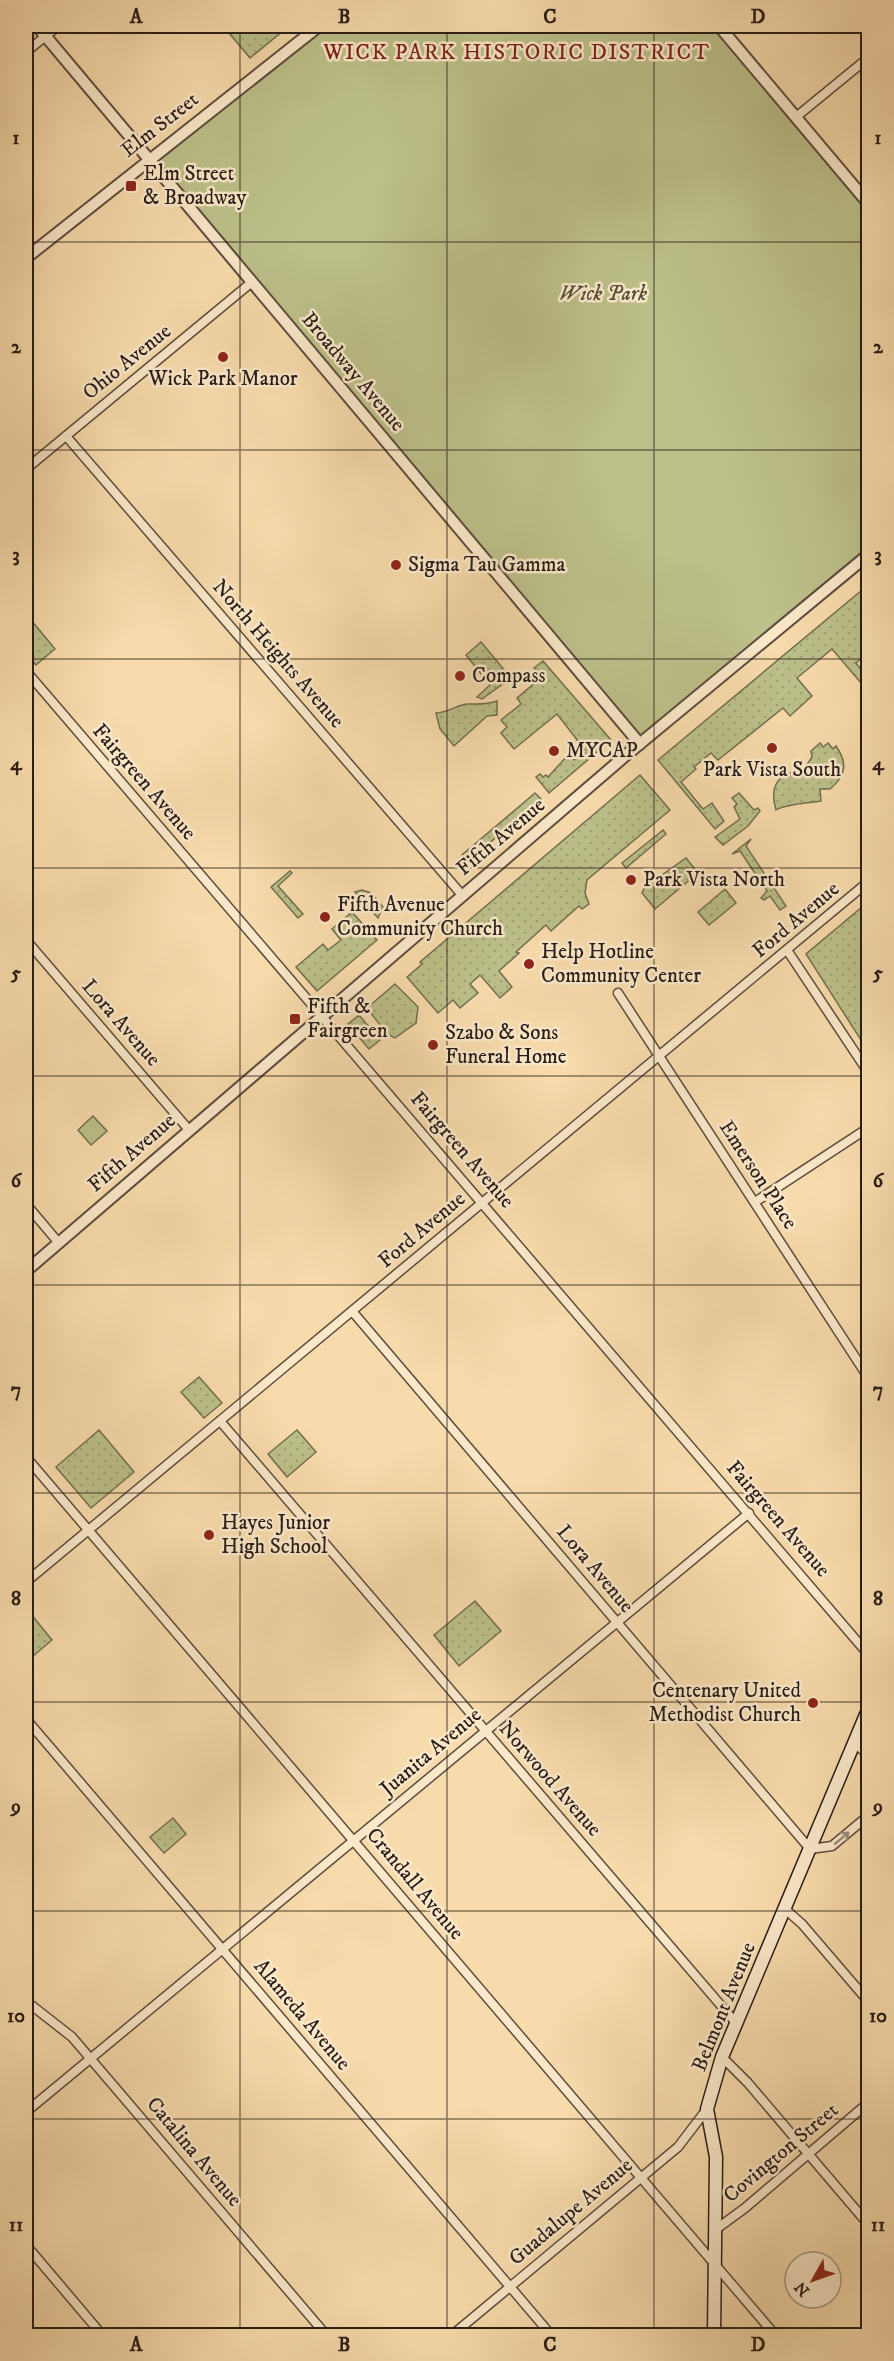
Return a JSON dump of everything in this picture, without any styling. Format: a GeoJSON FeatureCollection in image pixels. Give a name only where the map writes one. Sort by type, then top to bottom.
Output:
{"type":"FeatureCollection","features":[{"type":"Feature","properties":{"kind":"main road","name":"Belmont Avenue"},"geometry":{"type":"LineString","coordinates":[[714,2336],[716,2157],[707,2109],[722,2057],[868,1710]]}},
{"type":"Feature","properties":{"kind":"street","name":"Broadway Avenue"},"geometry":{"type":"LineString","coordinates":[[37,26],[640,744]]}},
{"type":"Feature","properties":{"kind":"street"},"geometry":{"type":"LineString","coordinates":[[26,52],[58,26]]}},
{"type":"Feature","properties":{"kind":"street","name":"Elm Street"},"geometry":{"type":"LineString","coordinates":[[26,258],[148,158],[319,26]]}},
{"type":"Feature","properties":{"kind":"street"},"geometry":{"type":"LineString","coordinates":[[719,26],[868,203]]}},
{"type":"Feature","properties":{"kind":"street"},"geometry":{"type":"LineString","coordinates":[[796,117],[868,58]]}},
{"type":"Feature","properties":{"kind":"street","name":"Ohio Avenue"},"geometry":{"type":"LineString","coordinates":[[26,469],[252,282]]}},
{"type":"Feature","properties":{"kind":"street","name":"North Heights Avenue"},"geometry":{"type":"LineString","coordinates":[[66,436],[462,895]]}},
{"type":"Feature","properties":{"kind":"street","name":"Fifth Avenue"},"geometry":{"type":"LineString","coordinates":[[26,1270],[462,895],[868,555]]}},
{"type":"Feature","properties":{"kind":"street","name":"Fairgreen Avenue"},"geometry":{"type":"LineString","coordinates":[[26,672],[868,1654]]}},
{"type":"Feature","properties":{"kind":"street","name":"Ford Avenue"},"geometry":{"type":"LineString","coordinates":[[26,1582],[868,882]]}},
{"type":"Feature","properties":{"kind":"street","name":"Lora Avenue"},"geometry":{"type":"LineString","coordinates":[[26,940],[189,1130]]}},
{"type":"Feature","properties":{"kind":"street"},"geometry":{"type":"LineString","coordinates":[[787,950],[868,1072]]}},
{"type":"Feature","properties":{"kind":"street","name":"Emerson Place"},"geometry":{"type":"LineString","coordinates":[[618,993],[868,1377]]}},
{"type":"Feature","properties":{"kind":"street"},"geometry":{"type":"LineString","coordinates":[[754,1202],[868,1128]]}},
{"type":"Feature","properties":{"kind":"street"},"geometry":{"type":"LineString","coordinates":[[26,1204],[58,1242]]}},
{"type":"Feature","properties":{"kind":"street","name":"Lora Avenue"},"geometry":{"type":"LineString","coordinates":[[352,1311],[810,1849]]}},
{"type":"Feature","properties":{"kind":"street","name":"Norwood Avenue"},"geometry":{"type":"LineString","coordinates":[[220,1421],[736,2023]]}},
{"type":"Feature","properties":{"kind":"street","name":"Crandall Avenue"},"geometry":{"type":"LineString","coordinates":[[26,1456],[776,2336]]}},
{"type":"Feature","properties":{"kind":"street","name":"Juanita Avenue"},"geometry":{"type":"LineString","coordinates":[[26,2112],[749,1513]]}},
{"type":"Feature","properties":{"kind":"street","name":"Alameda Avenue"},"geometry":{"type":"LineString","coordinates":[[26,1719],[552,2336]]}},
{"type":"Feature","properties":{"kind":"street"},"geometry":{"type":"LineString","coordinates":[[855,1743],[868,1755]]}},
{"type":"Feature","properties":{"kind":"street"},"geometry":{"type":"LineString","coordinates":[[810,1849],[832,1846],[868,1816]]}},
{"type":"Feature","properties":{"kind":"street"},"geometry":{"type":"LineString","coordinates":[[785,1909],[802,1924],[868,2001]]}},
{"type":"Feature","properties":{"kind":"street","name":"Catalina Avenue"},"geometry":{"type":"LineString","coordinates":[[26,2001],[51,2018],[90,2058],[327,2336]]}},
{"type":"Feature","properties":{"kind":"street"},"geometry":{"type":"LineString","coordinates":[[722,2057],[868,2224]]}},
{"type":"Feature","properties":{"kind":"street","name":"Covington Street"},"geometry":{"type":"LineString","coordinates":[[715,2230],[868,2103]]}},
{"type":"Feature","properties":{"kind":"street","name":"Guadalupe Avenue"},"geometry":{"type":"LineString","coordinates":[[450,2336],[678,2147],[707,2109]]}},
{"type":"Feature","properties":{"kind":"street"},"geometry":{"type":"LineString","coordinates":[[26,2245],[103,2336]]}},
{"type":"Feature","properties":{"kind":"green space"},"geometry":{"type":"Polygon","coordinates":[[[248,26],[251,29],[256,26],[289,26],[250,58],[224,27],[237,29],[248,26]]]}},
{"type":"Feature","properties":{"kind":"green space","name":"Wick Park"},"geometry":{"type":"Polygon","coordinates":[[[319,26],[719,26],[868,203],[868,555],[640,744],[148,158],[319,26]]]}},
{"type":"Feature","properties":{"kind":"green space"},"geometry":{"type":"Polygon","coordinates":[[[868,585],[868,652],[856,663],[868,678],[868,691],[832,649],[797,678],[812,696],[790,716],[783,708],[718,760],[711,753],[694,767],[696,769],[681,782],[703,809],[712,803],[724,821],[715,829],[658,760],[868,585]]]}},
{"type":"Feature","properties":{"kind":"green space"},"geometry":{"type":"Polygon","coordinates":[[[26,614],[55,649],[36,665],[26,652],[26,614]]]}},
{"type":"Feature","properties":{"kind":"green space"},"geometry":{"type":"Polygon","coordinates":[[[481,642],[511,678],[482,699],[477,697],[490,685],[466,655],[481,642]]]}},
{"type":"Feature","properties":{"kind":"green space"},"geometry":{"type":"Polygon","coordinates":[[[543,661],[611,740],[549,793],[536,777],[540,774],[548,777],[569,754],[574,760],[585,750],[557,714],[514,749],[501,733],[507,727],[501,720],[521,704],[517,698],[542,677],[534,668],[543,661]]]}},
{"type":"Feature","properties":{"kind":"green space"},"geometry":{"type":"Polygon","coordinates":[[[497,701],[497,715],[487,716],[454,746],[440,729],[436,713],[464,704],[486,704],[497,701]]]}},
{"type":"Feature","properties":{"kind":"green space"},"geometry":{"type":"Polygon","coordinates":[[[820,743],[823,747],[828,743],[833,749],[836,746],[840,752],[844,769],[839,779],[830,789],[820,789],[821,801],[791,805],[776,810],[774,794],[778,782],[787,774],[803,771],[812,757],[811,751],[820,743]]]}},
{"type":"Feature","properties":{"kind":"green space"},"geometry":{"type":"Polygon","coordinates":[[[640,775],[670,810],[587,880],[585,893],[589,904],[582,909],[579,906],[551,931],[546,925],[516,952],[519,953],[499,971],[512,987],[500,998],[480,975],[470,984],[478,993],[460,1008],[453,1000],[438,1013],[407,977],[422,964],[420,962],[640,775]]]}},
{"type":"Feature","properties":{"kind":"green space"},"geometry":{"type":"Polygon","coordinates":[[[535,793],[541,799],[467,862],[462,855],[535,793]]]}},
{"type":"Feature","properties":{"kind":"green space"},"geometry":{"type":"Polygon","coordinates":[[[739,793],[754,810],[758,808],[760,811],[748,826],[723,845],[715,837],[740,819],[734,807],[737,804],[732,798],[739,793]]]}},
{"type":"Feature","properties":{"kind":"green space"},"geometry":{"type":"Polygon","coordinates":[[[663,830],[666,834],[626,868],[622,863],[663,830]]]}},
{"type":"Feature","properties":{"kind":"green space"},"geometry":{"type":"Polygon","coordinates":[[[751,839],[746,846],[786,906],[780,910],[770,896],[764,900],[761,898],[767,891],[740,851],[732,854],[751,839]]]}},
{"type":"Feature","properties":{"kind":"green space"},"geometry":{"type":"Polygon","coordinates":[[[686,858],[698,873],[655,909],[642,893],[645,887],[686,858]]]}},
{"type":"Feature","properties":{"kind":"green space"},"geometry":{"type":"Polygon","coordinates":[[[290,871],[292,873],[278,886],[303,914],[298,918],[271,887],[290,871]]]}},
{"type":"Feature","properties":{"kind":"green space"},"geometry":{"type":"Polygon","coordinates":[[[725,889],[736,903],[709,925],[698,912],[725,889]]]}},
{"type":"Feature","properties":{"kind":"green space"},"geometry":{"type":"Polygon","coordinates":[[[362,890],[371,893],[383,907],[378,918],[355,892],[362,890]]]}},
{"type":"Feature","properties":{"kind":"green space"},"geometry":{"type":"Polygon","coordinates":[[[868,902],[868,1051],[806,954],[868,902]]]}},
{"type":"Feature","properties":{"kind":"green space"},"geometry":{"type":"Polygon","coordinates":[[[352,912],[377,940],[317,991],[296,967],[323,944],[328,950],[341,940],[332,929],[352,912]]]}},
{"type":"Feature","properties":{"kind":"green space"},"geometry":{"type":"Polygon","coordinates":[[[395,984],[418,1007],[416,1023],[395,1038],[387,1034],[367,1008],[395,984]]]}},
{"type":"Feature","properties":{"kind":"green space"},"geometry":{"type":"Polygon","coordinates":[[[359,1015],[380,1040],[369,1049],[348,1024],[359,1015]]]}},
{"type":"Feature","properties":{"kind":"green space"},"geometry":{"type":"Polygon","coordinates":[[[93,1116],[107,1131],[91,1145],[78,1130],[93,1116]]]}},
{"type":"Feature","properties":{"kind":"green space"},"geometry":{"type":"Polygon","coordinates":[[[199,1377],[222,1403],[204,1418],[181,1392],[199,1377]]]}},
{"type":"Feature","properties":{"kind":"green space"},"geometry":{"type":"Polygon","coordinates":[[[99,1430],[134,1472],[91,1508],[56,1467],[99,1430]]]}},
{"type":"Feature","properties":{"kind":"green space"},"geometry":{"type":"Polygon","coordinates":[[[297,1430],[316,1452],[287,1477],[268,1454],[297,1430]]]}},
{"type":"Feature","properties":{"kind":"green space"},"geometry":{"type":"Polygon","coordinates":[[[475,1601],[501,1631],[459,1666],[434,1635],[475,1601]]]}},
{"type":"Feature","properties":{"kind":"green space"},"geometry":{"type":"Polygon","coordinates":[[[26,1608],[52,1640],[26,1662],[26,1608]]]}},
{"type":"Feature","properties":{"kind":"green space"},"geometry":{"type":"Polygon","coordinates":[[[173,1818],[186,1834],[164,1853],[150,1837],[173,1818]]]}},
{"type":"Feature","properties":{"kind":"place","name":"Elm Street & Broadway"},"geometry":{"type":"Point","coordinates":[131,186]}},
{"type":"Feature","properties":{"kind":"place","name":"Wick Park Manor"},"geometry":{"type":"Point","coordinates":[223,357]}},
{"type":"Feature","properties":{"kind":"place","name":"Sigma Tau Gamma"},"geometry":{"type":"Point","coordinates":[396,565]}},
{"type":"Feature","properties":{"kind":"place","name":"Compass"},"geometry":{"type":"Point","coordinates":[460,676]}},
{"type":"Feature","properties":{"kind":"place","name":"Park Vista South"},"geometry":{"type":"Point","coordinates":[772,748]}},
{"type":"Feature","properties":{"kind":"place","name":"MYCAP"},"geometry":{"type":"Point","coordinates":[554,751]}},
{"type":"Feature","properties":{"kind":"place","name":"Park Vista North"},"geometry":{"type":"Point","coordinates":[631,880]}},
{"type":"Feature","properties":{"kind":"place","name":"Fifth Avenue Community Church"},"geometry":{"type":"Point","coordinates":[325,917]}},
{"type":"Feature","properties":{"kind":"place","name":"Help Hotline Community Center"},"geometry":{"type":"Point","coordinates":[529,964]}},
{"type":"Feature","properties":{"kind":"place","name":"Fifth & Fairgreen"},"geometry":{"type":"Point","coordinates":[295,1019]}},
{"type":"Feature","properties":{"kind":"place","name":"Szabo & Sons Funeral Home"},"geometry":{"type":"Point","coordinates":[433,1045]}},
{"type":"Feature","properties":{"kind":"place","name":"Hayes Junior High School"},"geometry":{"type":"Point","coordinates":[209,1535]}},
{"type":"Feature","properties":{"kind":"place","name":"Centenary United Methodist Church"},"geometry":{"type":"Point","coordinates":[813,1703]}},
{"type":"Feature","properties":{"kind":"district","name":"WICK PARK HISTORIC DISTRICT"},"geometry":{"type":"Point","coordinates":[517,52]}}]}
